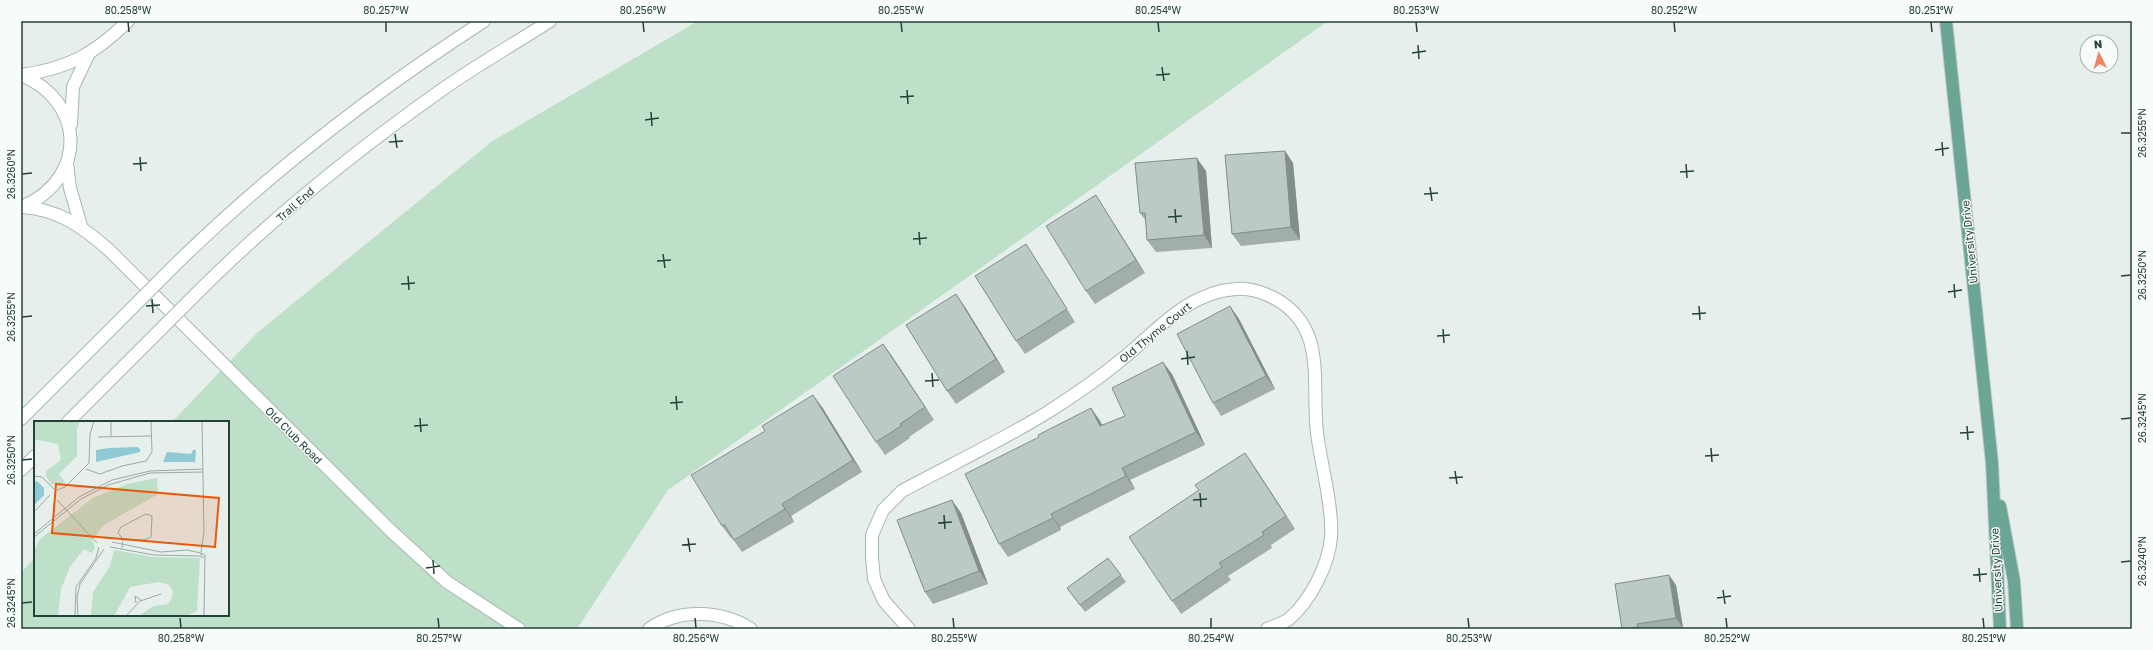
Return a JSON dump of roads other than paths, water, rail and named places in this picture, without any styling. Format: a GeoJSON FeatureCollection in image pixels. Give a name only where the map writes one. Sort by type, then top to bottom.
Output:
{"type":"FeatureCollection","features":[{"type":"Feature","properties":{"kind":"main road","name":"University Drive"},"geometry":{"type":"LineString","coordinates":[[1946,21],[1992,463],[2000,629]]}},
{"type":"Feature","properties":{"kind":"main road","name":"University Drive"},"geometry":{"type":"LineString","coordinates":[[1992,463],[2014,581],[2017,629]]}},
{"type":"Feature","properties":{"kind":"street"},"geometry":{"type":"LineString","coordinates":[[21,75],[63,67],[89,53],[128,21]]}},
{"type":"Feature","properties":{"kind":"street"},"geometry":{"type":"LineString","coordinates":[[21,419],[220,221],[309,148],[420,62],[484,21]]}},
{"type":"Feature","properties":{"kind":"street","name":"Trail End"},"geometry":{"type":"LineString","coordinates":[[69,421],[235,256],[338,167],[443,89],[550,21]]}},
{"type":"Feature","properties":{"kind":"street"},"geometry":{"type":"LineString","coordinates":[[22,207],[36,201],[49,192],[60,179],[67,164],[70,148],[73,87],[89,53]]}},
{"type":"Feature","properties":{"kind":"street"},"geometry":{"type":"LineString","coordinates":[[21,75],[47,89],[58,101],[66,116],[70,132]]}},
{"type":"Feature","properties":{"kind":"street"},"geometry":{"type":"LineString","coordinates":[[67,164],[70,188],[81,226]]}},
{"type":"Feature","properties":{"kind":"street","name":"Old Club Road"},"geometry":{"type":"LineString","coordinates":[[22,207],[39,208],[81,226],[110,250],[390,530],[447,582],[518,629]]}},
{"type":"Feature","properties":{"kind":"street","name":"Old Thyme Court"},"geometry":{"type":"LineString","coordinates":[[909,629],[884,601],[874,579],[872,535],[883,510],[902,491],[1047,412],[1075,394],[1121,360],[1188,304],[1209,294],[1236,289],[1260,290],[1282,302],[1300,319],[1312,340],[1315,370],[1315,415],[1328,498],[1331,537],[1323,571],[1310,594],[1289,619],[1268,629]]}},
{"type":"Feature","properties":{"kind":"street"},"geometry":{"type":"LineString","coordinates":[[21,470],[34,457]]}},
{"type":"Feature","properties":{"kind":"street"},"geometry":{"type":"LineString","coordinates":[[649,629],[672,618],[696,614],[715,615],[732,619],[751,629]]}}]}
